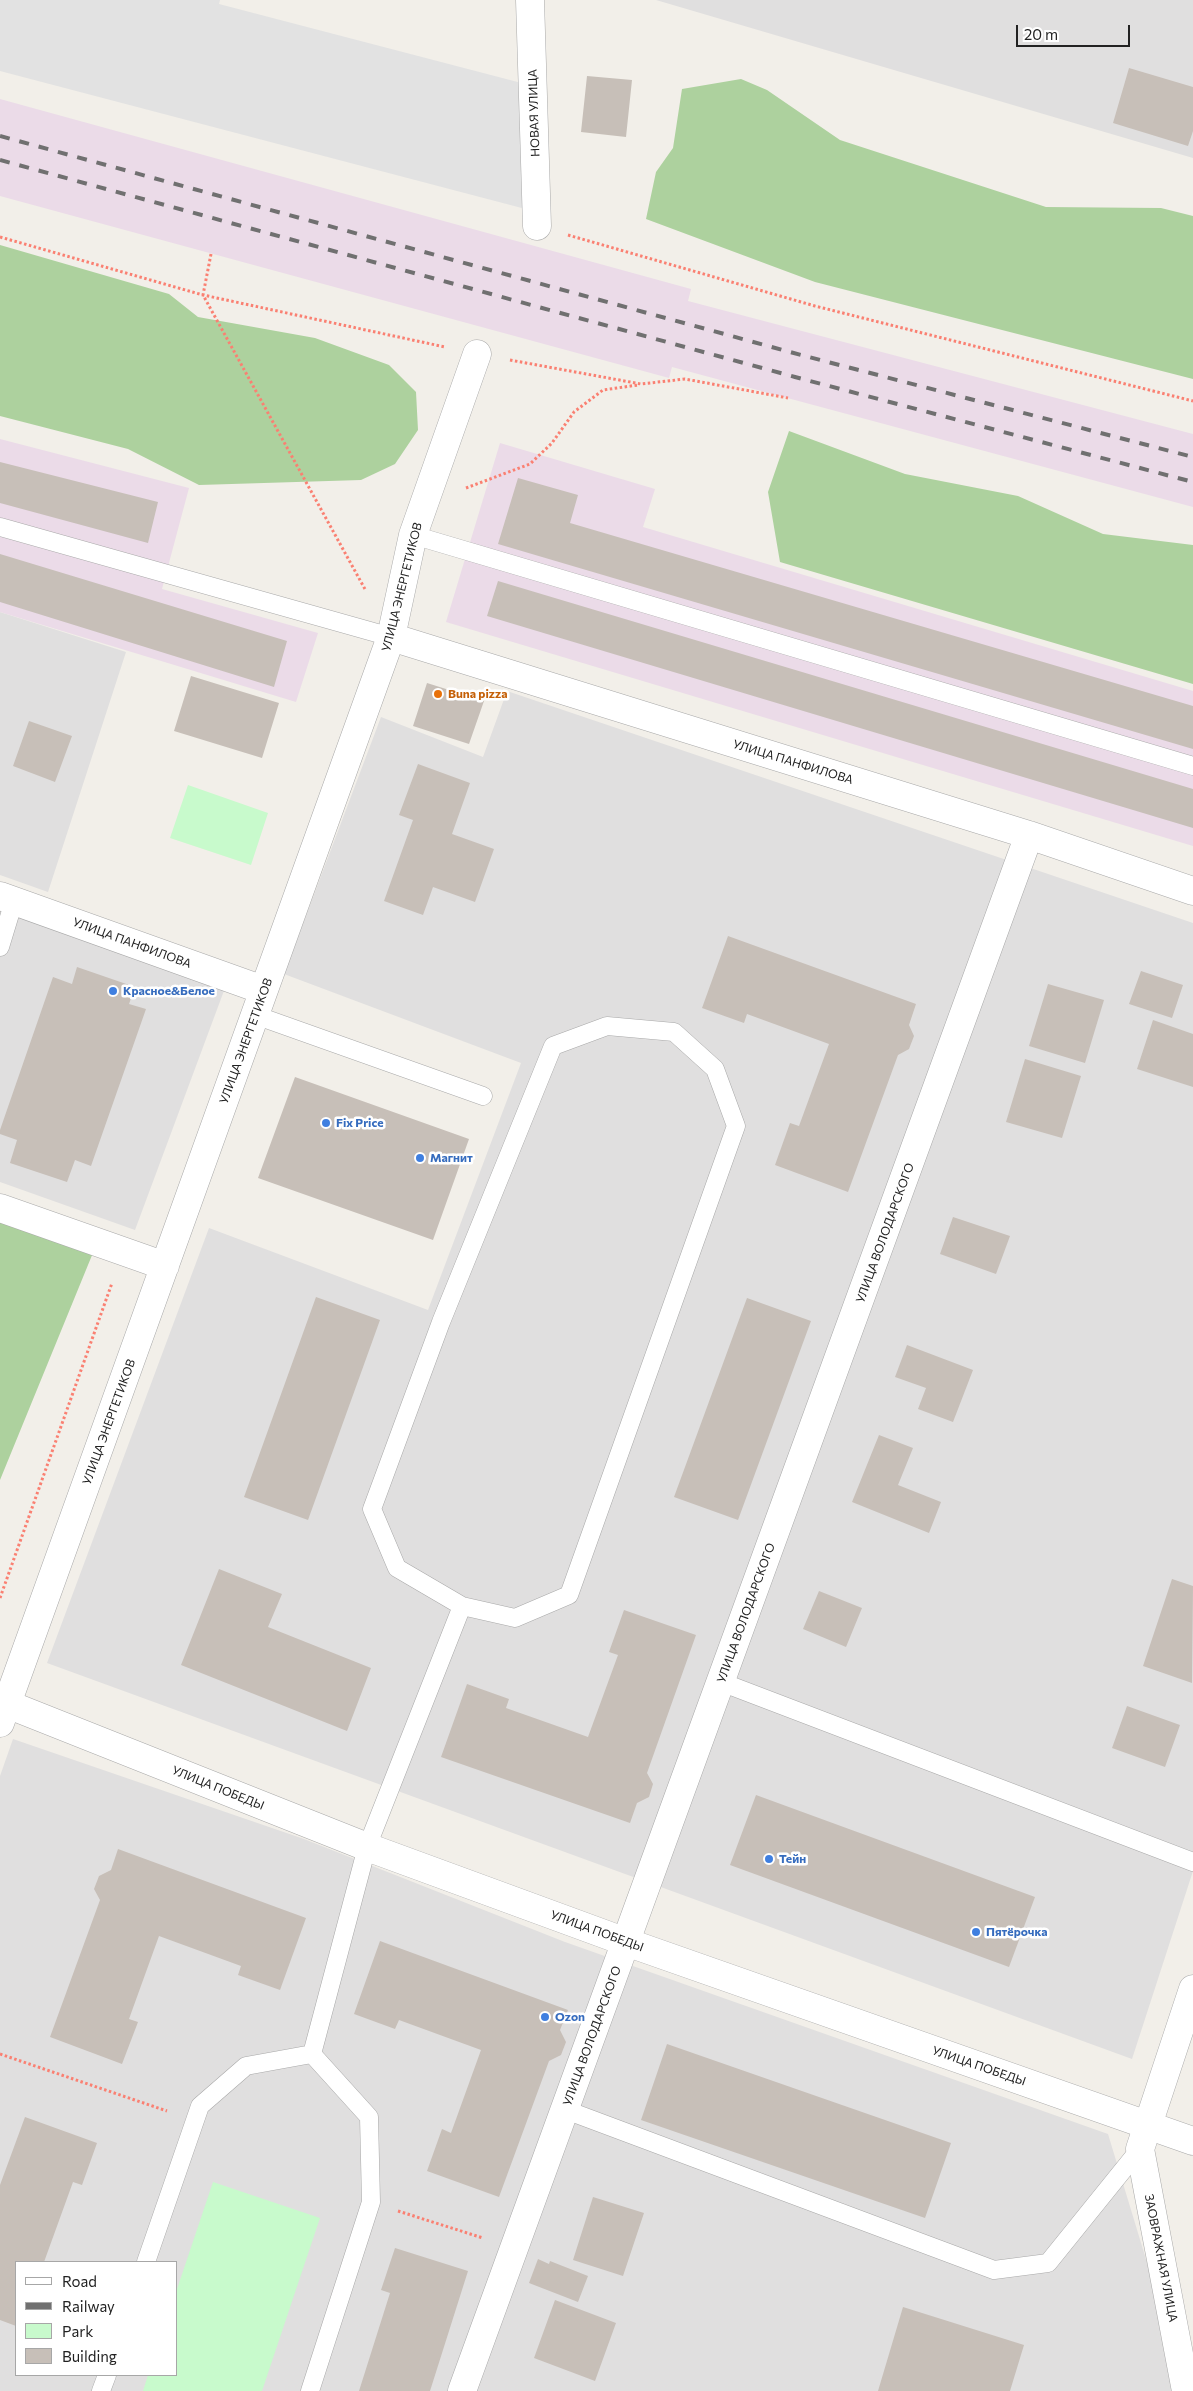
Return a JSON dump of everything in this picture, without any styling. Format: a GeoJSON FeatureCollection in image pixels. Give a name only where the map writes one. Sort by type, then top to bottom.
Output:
{"type":"FeatureCollection","features":[{"type":"Feature","properties":{"kind":"street","name":"НОВАЯ УЛИЦА"},"geometry":{"type":"LineString","coordinates":[[530,0],[537,226]]}},
{"type":"Feature","properties":{"kind":"street","name":"УЛИЦА ЭНЕРГЕТИКОВ"},"geometry":{"type":"LineString","coordinates":[[2,1710],[165,1266],[391,637],[413,536],[476,354]]}},
{"type":"Feature","properties":{"kind":"street","name":"УЛИЦА ПАНФИЛОВА"},"geometry":{"type":"LineString","coordinates":[[391,637],[1029,835],[1193,890]]}},
{"type":"Feature","properties":{"kind":"street","name":"УЛИЦА ВОЛОДАРСКОГО"},"geometry":{"type":"LineString","coordinates":[[462,2391],[566,2110],[1029,835]]}},
{"type":"Feature","properties":{"kind":"street","name":"УЛИЦА ПАНФИЛОВА"},"geometry":{"type":"LineString","coordinates":[[7,899],[259,1003]]}},
{"type":"Feature","properties":{"kind":"street"},"geometry":{"type":"LineString","coordinates":[[0,1208],[165,1266]]}},
{"type":"Feature","properties":{"kind":"street","name":"УЛИЦА ПОБЕДЫ"},"geometry":{"type":"LineString","coordinates":[[2,1710],[1144,2137],[1193,2141]]}},
{"type":"Feature","properties":{"kind":"street"},"geometry":{"type":"LineString","coordinates":[[1144,2137],[1193,1989]]}},
{"type":"Feature","properties":{"kind":"street","name":"ЗАОВРАЖНАЯ УЛИЦА"},"geometry":{"type":"LineString","coordinates":[[1144,2137],[1186,2391]]}},
{"type":"Feature","properties":{"kind":"lane"},"geometry":{"type":"LineString","coordinates":[[0,527],[391,637]]}},
{"type":"Feature","properties":{"kind":"lane"},"geometry":{"type":"LineString","coordinates":[[413,536],[1193,766]]}},
{"type":"Feature","properties":{"kind":"lane"},"geometry":{"type":"LineString","coordinates":[[0,947],[7,899]]}},
{"type":"Feature","properties":{"kind":"lane"},"geometry":{"type":"LineString","coordinates":[[259,1003],[483,1096]]}},
{"type":"Feature","properties":{"kind":"lane"},"geometry":{"type":"LineString","coordinates":[[607,1026],[674,1032],[715,1069],[736,1126],[569,1595],[516,1618],[462,1606],[397,1568],[372,1509],[438,1331],[553,1046],[607,1026]]}},
{"type":"Feature","properties":{"kind":"lane"},"geometry":{"type":"LineString","coordinates":[[312,2054],[367,1847],[462,1606]]}},
{"type":"Feature","properties":{"kind":"lane"},"geometry":{"type":"LineString","coordinates":[[721,1682],[1193,1862]]}},
{"type":"Feature","properties":{"kind":"lane"},"geometry":{"type":"LineString","coordinates":[[146,2261],[200,2106],[246,2066],[312,2054]]}},
{"type":"Feature","properties":{"kind":"lane"},"geometry":{"type":"LineString","coordinates":[[310,2391],[371,2202],[369,2117],[312,2054]]}},
{"type":"Feature","properties":{"kind":"lane"},"geometry":{"type":"LineString","coordinates":[[566,2110],[994,2270],[1048,2263],[1144,2137]]}},
{"type":"Feature","properties":{"kind":"lane"},"geometry":{"type":"LineString","coordinates":[[101,2391],[107,2376]]}},
{"type":"Feature","properties":{"kind":"path"},"geometry":{"type":"LineString","coordinates":[[537,226],[815,306],[1193,402]]}},
{"type":"Feature","properties":{"kind":"path"},"geometry":{"type":"LineString","coordinates":[[0,237],[203,295],[476,354],[641,384]]}},
{"type":"Feature","properties":{"kind":"path"},"geometry":{"type":"LineString","coordinates":[[211,254],[203,295],[391,637]]}},
{"type":"Feature","properties":{"kind":"path"},"geometry":{"type":"LineString","coordinates":[[427,495],[467,488],[530,464],[552,443],[574,412],[604,390],[685,379],[788,398]]}},
{"type":"Feature","properties":{"kind":"path"},"geometry":{"type":"LineString","coordinates":[[0,1598],[123,1252]]}},
{"type":"Feature","properties":{"kind":"path"},"geometry":{"type":"LineString","coordinates":[[0,2054],[195,2120]]}},
{"type":"Feature","properties":{"kind":"path"},"geometry":{"type":"LineString","coordinates":[[371,2202],[515,2248]]}},
{"type":"Feature","properties":{"kind":"shaded area"},"geometry":{"type":"Polygon","coordinates":[[[0,0],[220,0],[219,4],[533,86],[537,212],[0,71],[0,0]]]}},
{"type":"Feature","properties":{"kind":"shaded area"},"geometry":{"type":"Polygon","coordinates":[[[656,0],[1193,0],[1193,158],[656,0]]]}},
{"type":"Feature","properties":{"kind":"shaded area"},"geometry":{"type":"Polygon","coordinates":[[[0,99],[691,289],[688,301],[1193,434],[1193,507],[672,367],[669,378],[0,196],[0,99]]]}},
{"type":"Feature","properties":{"kind":"shaded area"},"geometry":{"type":"Polygon","coordinates":[[[0,439],[189,488],[162,589],[318,633],[296,702],[0,612],[0,439]]]}},
{"type":"Feature","properties":{"kind":"shaded area"},"geometry":{"type":"Polygon","coordinates":[[[500,443],[655,489],[643,527],[1193,691],[1193,846],[446,622],[500,443]]]}},
{"type":"Feature","properties":{"kind":"shaded area"},"geometry":{"type":"Polygon","coordinates":[[[0,612],[126,652],[48,892],[0,875],[0,612]]]}},
{"type":"Feature","properties":{"kind":"shaded area"},"geometry":{"type":"Polygon","coordinates":[[[507,691],[1193,923],[1193,1871],[1132,2059],[47,1663],[209,1228],[428,1310],[521,1063],[284,974],[381,717],[483,757],[507,691]]]}},
{"type":"Feature","properties":{"kind":"shaded area"},"geometry":{"type":"Polygon","coordinates":[[[0,911],[225,988],[135,1230],[0,1182],[0,911]]]}},
{"type":"Feature","properties":{"kind":"shaded area"},"geometry":{"type":"Polygon","coordinates":[[[13,1739],[304,1839],[565,1942],[1108,2134],[1185,2388],[1183,2391],[0,2391],[0,1776],[13,1739]]]}},
{"type":"Feature","properties":{"kind":"green space"},"geometry":{"type":"Polygon","coordinates":[[[741,79],[767,90],[840,140],[1046,207],[1161,208],[1193,216],[1193,379],[815,282],[646,219],[656,172],[673,148],[682,89],[741,79]]]}},
{"type":"Feature","properties":{"kind":"green space"},"geometry":{"type":"Polygon","coordinates":[[[0,245],[169,294],[198,317],[315,338],[389,365],[416,392],[418,430],[395,464],[361,480],[199,485],[128,449],[0,416],[0,245]]]}},
{"type":"Feature","properties":{"kind":"green space"},"geometry":{"type":"Polygon","coordinates":[[[789,431],[905,474],[1018,496],[1103,534],[1193,545],[1193,684],[780,562],[768,492],[789,431]]]}},
{"type":"Feature","properties":{"kind":"green space"},"geometry":{"type":"Polygon","coordinates":[[[188,785],[268,813],[251,865],[170,838],[188,785]]]}},
{"type":"Feature","properties":{"kind":"green space"},"geometry":{"type":"Polygon","coordinates":[[[0,1208],[97,1243],[0,1480],[0,1208]]]}},
{"type":"Feature","properties":{"kind":"green space"},"geometry":{"type":"Polygon","coordinates":[[[213,2182],[320,2218],[262,2391],[143,2391],[148,2376],[178,2376],[178,2286],[213,2182]]]}},
{"type":"Feature","properties":{"kind":"building"},"geometry":{"type":"Polygon","coordinates":[[[1129,68],[1193,87],[1193,131],[1188,146],[1113,123],[1129,68]]]}},
{"type":"Feature","properties":{"kind":"building"},"geometry":{"type":"Polygon","coordinates":[[[587,76],[632,80],[626,137],[581,132],[587,76]]]}},
{"type":"Feature","properties":{"kind":"building"},"geometry":{"type":"Polygon","coordinates":[[[0,462],[158,502],[148,543],[0,503],[0,462]]]}},
{"type":"Feature","properties":{"kind":"building"},"geometry":{"type":"Polygon","coordinates":[[[518,478],[578,495],[570,523],[1193,706],[1193,749],[498,544],[518,478]]]}},
{"type":"Feature","properties":{"kind":"building"},"geometry":{"type":"Polygon","coordinates":[[[0,554],[287,641],[274,687],[0,602],[0,554]]]}},
{"type":"Feature","properties":{"kind":"building"},"geometry":{"type":"Polygon","coordinates":[[[498,581],[1193,789],[1193,828],[487,616],[498,581]]]}},
{"type":"Feature","properties":{"kind":"building"},"geometry":{"type":"Polygon","coordinates":[[[191,676],[279,703],[262,758],[174,731],[191,676]]]}},
{"type":"Feature","properties":{"kind":"building"},"geometry":{"type":"Polygon","coordinates":[[[427,683],[484,701],[469,744],[413,726],[427,683]]]}},
{"type":"Feature","properties":{"kind":"building"},"geometry":{"type":"Polygon","coordinates":[[[29,721],[72,736],[55,782],[13,766],[29,721]]]}},
{"type":"Feature","properties":{"kind":"building"},"geometry":{"type":"Polygon","coordinates":[[[418,764],[470,783],[452,834],[494,849],[475,902],[433,887],[423,915],[384,901],[413,820],[399,815],[418,764]]]}},
{"type":"Feature","properties":{"kind":"building"},"geometry":{"type":"Polygon","coordinates":[[[728,936],[916,1004],[909,1025],[914,1036],[909,1049],[898,1055],[848,1192],[775,1165],[790,1123],[799,1126],[829,1044],[747,1014],[744,1023],[702,1008],[728,936]]]}},
{"type":"Feature","properties":{"kind":"building"},"geometry":{"type":"Polygon","coordinates":[[[77,967],[135,987],[129,1004],[146,1009],[91,1166],[75,1160],[67,1182],[10,1163],[17,1140],[0,1134],[0,1130],[53,977],[72,984],[77,967]]]}},
{"type":"Feature","properties":{"kind":"building"},"geometry":{"type":"Polygon","coordinates":[[[1141,971],[1183,985],[1172,1018],[1129,1004],[1141,971]]]}},
{"type":"Feature","properties":{"kind":"building"},"geometry":{"type":"Polygon","coordinates":[[[1048,984],[1104,1000],[1085,1063],[1029,1046],[1048,984]]]}},
{"type":"Feature","properties":{"kind":"building"},"geometry":{"type":"Polygon","coordinates":[[[1153,1020],[1193,1034],[1193,1087],[1137,1069],[1153,1020]]]}},
{"type":"Feature","properties":{"kind":"building"},"geometry":{"type":"Polygon","coordinates":[[[1025,1059],[1081,1076],[1062,1138],[1006,1122],[1025,1059]]]}},
{"type":"Feature","properties":{"kind":"building"},"geometry":{"type":"Polygon","coordinates":[[[295,1077],[469,1139],[433,1240],[258,1178],[295,1077]]]}},
{"type":"Feature","properties":{"kind":"building"},"geometry":{"type":"Polygon","coordinates":[[[953,1217],[1010,1236],[996,1274],[940,1254],[953,1217]]]}},
{"type":"Feature","properties":{"kind":"building"},"geometry":{"type":"Polygon","coordinates":[[[316,1297],[380,1320],[308,1520],[244,1497],[316,1297]]]}},
{"type":"Feature","properties":{"kind":"building"},"geometry":{"type":"Polygon","coordinates":[[[747,1298],[811,1321],[738,1520],[674,1497],[747,1298]]]}},
{"type":"Feature","properties":{"kind":"building"},"geometry":{"type":"Polygon","coordinates":[[[907,1345],[973,1370],[953,1422],[918,1409],[926,1388],[895,1377],[907,1345]]]}},
{"type":"Feature","properties":{"kind":"building"},"geometry":{"type":"Polygon","coordinates":[[[879,1435],[913,1448],[898,1485],[941,1502],[929,1533],[852,1502],[879,1435]]]}},
{"type":"Feature","properties":{"kind":"building"},"geometry":{"type":"Polygon","coordinates":[[[219,1569],[282,1594],[268,1627],[371,1668],[347,1731],[181,1665],[219,1569]]]}},
{"type":"Feature","properties":{"kind":"building"},"geometry":{"type":"Polygon","coordinates":[[[1172,1579],[1193,1586],[1192,1683],[1143,1666],[1172,1579]]]}},
{"type":"Feature","properties":{"kind":"building"},"geometry":{"type":"Polygon","coordinates":[[[819,1591],[862,1608],[846,1647],[803,1629],[819,1591]]]}},
{"type":"Feature","properties":{"kind":"building"},"geometry":{"type":"Polygon","coordinates":[[[624,1610],[696,1635],[647,1773],[653,1784],[649,1797],[637,1803],[630,1823],[441,1757],[467,1684],[509,1699],[506,1708],[588,1737],[618,1655],[609,1652],[624,1610]]]}},
{"type":"Feature","properties":{"kind":"building"},"geometry":{"type":"Polygon","coordinates":[[[1127,1706],[1180,1725],[1165,1767],[1112,1748],[1127,1706]]]}},
{"type":"Feature","properties":{"kind":"building"},"geometry":{"type":"Polygon","coordinates":[[[756,1795],[1035,1897],[1009,1967],[730,1865],[756,1795]]]}},
{"type":"Feature","properties":{"kind":"building"},"geometry":{"type":"Polygon","coordinates":[[[118,1849],[306,1918],[280,1990],[238,1975],[241,1966],[159,1936],[129,2019],[138,2022],[122,2064],[50,2037],[100,1900],[94,1889],[99,1876],[111,1870],[118,1849]]]}},
{"type":"Feature","properties":{"kind":"building"},"geometry":{"type":"Polygon","coordinates":[[[380,1941],[568,2010],[560,2030],[566,2042],[561,2055],[549,2061],[499,2197],[427,2171],[442,2129],[451,2133],[481,2050],[399,2020],[395,2029],[354,2014],[380,1941]]]}},
{"type":"Feature","properties":{"kind":"building"},"geometry":{"type":"Polygon","coordinates":[[[667,2044],[951,2143],[925,2218],[641,2120],[667,2044]]]}},
{"type":"Feature","properties":{"kind":"building"},"geometry":{"type":"Polygon","coordinates":[[[25,2117],[97,2143],[82,2185],[73,2182],[44,2261],[15,2261],[15,2326],[0,2320],[0,2185],[25,2117]]]}},
{"type":"Feature","properties":{"kind":"building"},"geometry":{"type":"Polygon","coordinates":[[[593,2197],[644,2213],[623,2276],[573,2260],[593,2197]]]}},
{"type":"Feature","properties":{"kind":"building"},"geometry":{"type":"Polygon","coordinates":[[[395,2248],[468,2271],[430,2391],[359,2391],[390,2293],[381,2290],[395,2248]]]}},
{"type":"Feature","properties":{"kind":"building"},"geometry":{"type":"Polygon","coordinates":[[[538,2259],[549,2264],[550,2261],[588,2276],[578,2302],[529,2283],[538,2259]]]}},
{"type":"Feature","properties":{"kind":"building"},"geometry":{"type":"Polygon","coordinates":[[[555,2300],[616,2323],[595,2381],[534,2358],[555,2300]]]}},
{"type":"Feature","properties":{"kind":"building"},"geometry":{"type":"Polygon","coordinates":[[[903,2307],[1024,2345],[1010,2391],[878,2391],[903,2307]]]}},
{"type":"Feature","properties":{"kind":"railway"},"geometry":{"type":"LineString","coordinates":[[0,136],[801,355],[1193,457]]}},
{"type":"Feature","properties":{"kind":"railway"},"geometry":{"type":"LineString","coordinates":[[0,160],[795,377],[1193,482]]}},
{"type":"Feature","properties":{"kind":"place","name":"Buna pizza"},"geometry":{"type":"Point","coordinates":[438,694]}},
{"type":"Feature","properties":{"kind":"place","name":"Красное&Белое"},"geometry":{"type":"Point","coordinates":[113,991]}},
{"type":"Feature","properties":{"kind":"place","name":"Fix Price"},"geometry":{"type":"Point","coordinates":[326,1123]}},
{"type":"Feature","properties":{"kind":"place","name":"Магнит"},"geometry":{"type":"Point","coordinates":[420,1158]}},
{"type":"Feature","properties":{"kind":"place","name":"Тейн"},"geometry":{"type":"Point","coordinates":[769,1859]}},
{"type":"Feature","properties":{"kind":"place","name":"Пятёрочка"},"geometry":{"type":"Point","coordinates":[976,1932]}},
{"type":"Feature","properties":{"kind":"place","name":"Ozon"},"geometry":{"type":"Point","coordinates":[545,2017]}}]}
